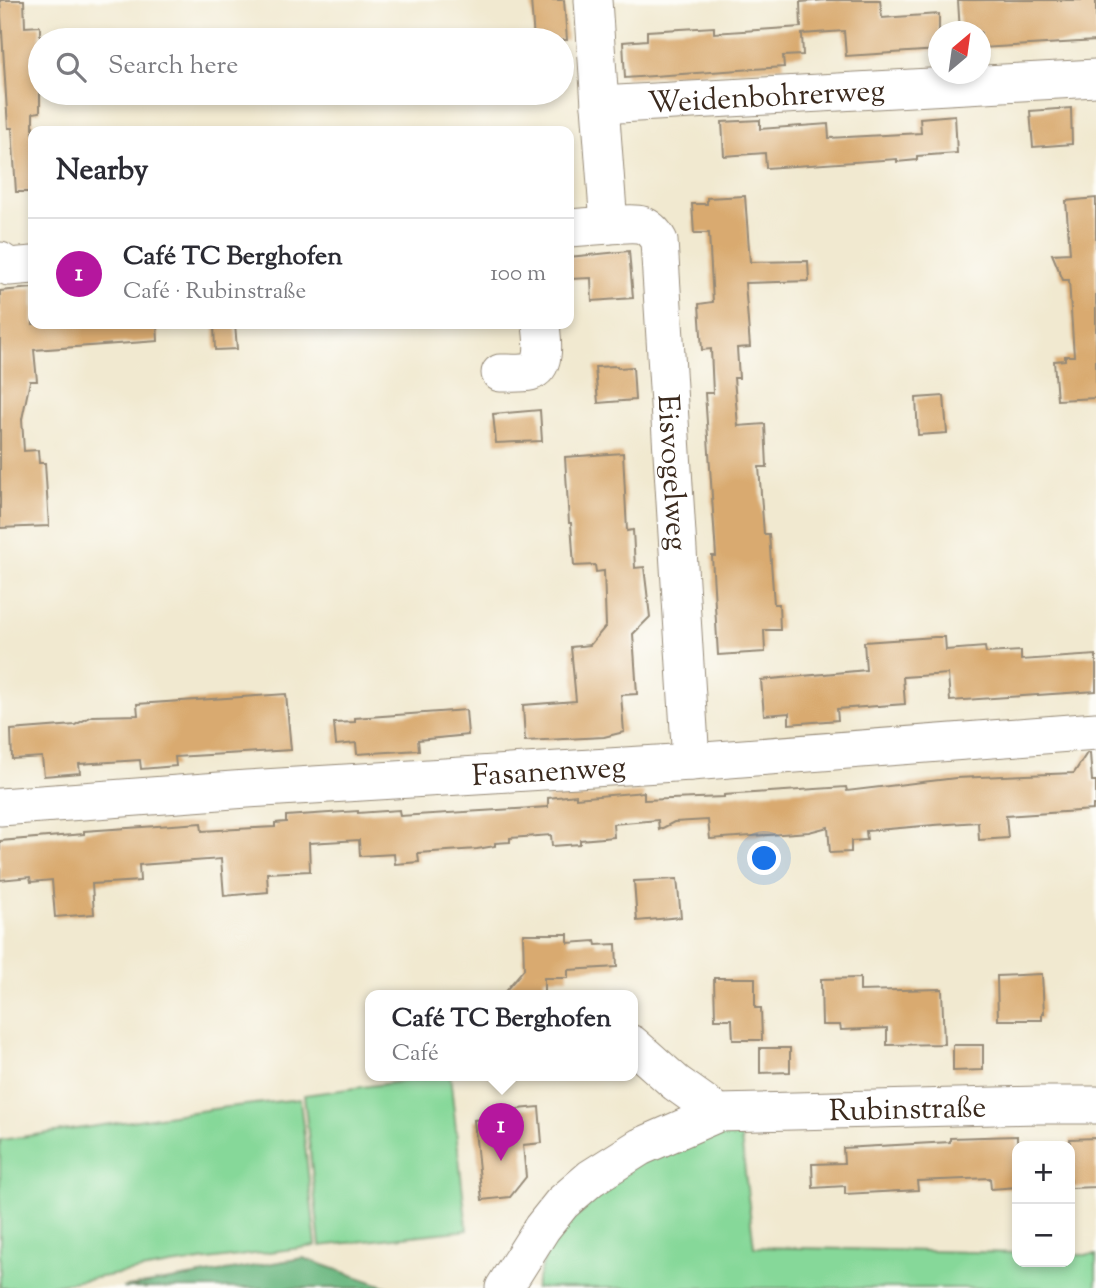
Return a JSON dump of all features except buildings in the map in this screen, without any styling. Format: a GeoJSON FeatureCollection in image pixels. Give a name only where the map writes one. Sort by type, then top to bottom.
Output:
{"type":"FeatureCollection","features":[{"type":"Feature","properties":{"kind":"street"},"geometry":{"type":"LineString","coordinates":[[574,228],[609,225],[593,0]]}},
{"type":"Feature","properties":{"kind":"street","name":"Weidenbohrerweg"},"geometry":{"type":"LineString","coordinates":[[600,105],[1096,78]]}},
{"type":"Feature","properties":{"kind":"street","name":"Eisvogelweg"},"geometry":{"type":"LineString","coordinates":[[609,225],[643,224],[653,231],[659,241],[691,762]]}},
{"type":"Feature","properties":{"kind":"street"},"geometry":{"type":"LineString","coordinates":[[0,261],[9,267],[28,265]]}},
{"type":"Feature","properties":{"kind":"street"},"geometry":{"type":"LineString","coordinates":[[500,373],[530,372],[536,368],[543,352],[541,329]]}},
{"type":"Feature","properties":{"kind":"street","name":"Fasanenweg"},"geometry":{"type":"LineString","coordinates":[[0,807],[691,762],[1096,731]]}},
{"type":"Feature","properties":{"kind":"street"},"geometry":{"type":"LineString","coordinates":[[638,1049],[676,1083],[718,1113]]}},
{"type":"Feature","properties":{"kind":"street","name":"Rubinstraße"},"geometry":{"type":"LineString","coordinates":[[504,1288],[542,1228],[562,1203],[591,1178],[640,1147],[718,1113],[1096,1105]]}},
{"type":"Feature","properties":{"kind":"green space"},"geometry":{"type":"Polygon","coordinates":[[[406,1081],[451,1081],[467,1230],[320,1246],[304,1095],[406,1081]]]}},
{"type":"Feature","properties":{"kind":"green space"},"geometry":{"type":"Polygon","coordinates":[[[300,1099],[316,1246],[170,1265],[37,1288],[0,1288],[0,1140],[300,1099]]]}},
{"type":"Feature","properties":{"kind":"green space"},"geometry":{"type":"Polygon","coordinates":[[[739,1122],[754,1247],[1012,1253],[1012,1267],[1075,1267],[1075,1255],[1096,1255],[1096,1288],[535,1288],[550,1241],[632,1166],[739,1122]]]}},
{"type":"Feature","properties":{"kind":"green space"},"geometry":{"type":"Polygon","coordinates":[[[303,1258],[390,1288],[122,1288],[303,1258]]]}},
{"type":"Feature","properties":{"kind":"place","name":"Café TC Berghofen"},"geometry":{"type":"Point","coordinates":[501,1161]}}]}
